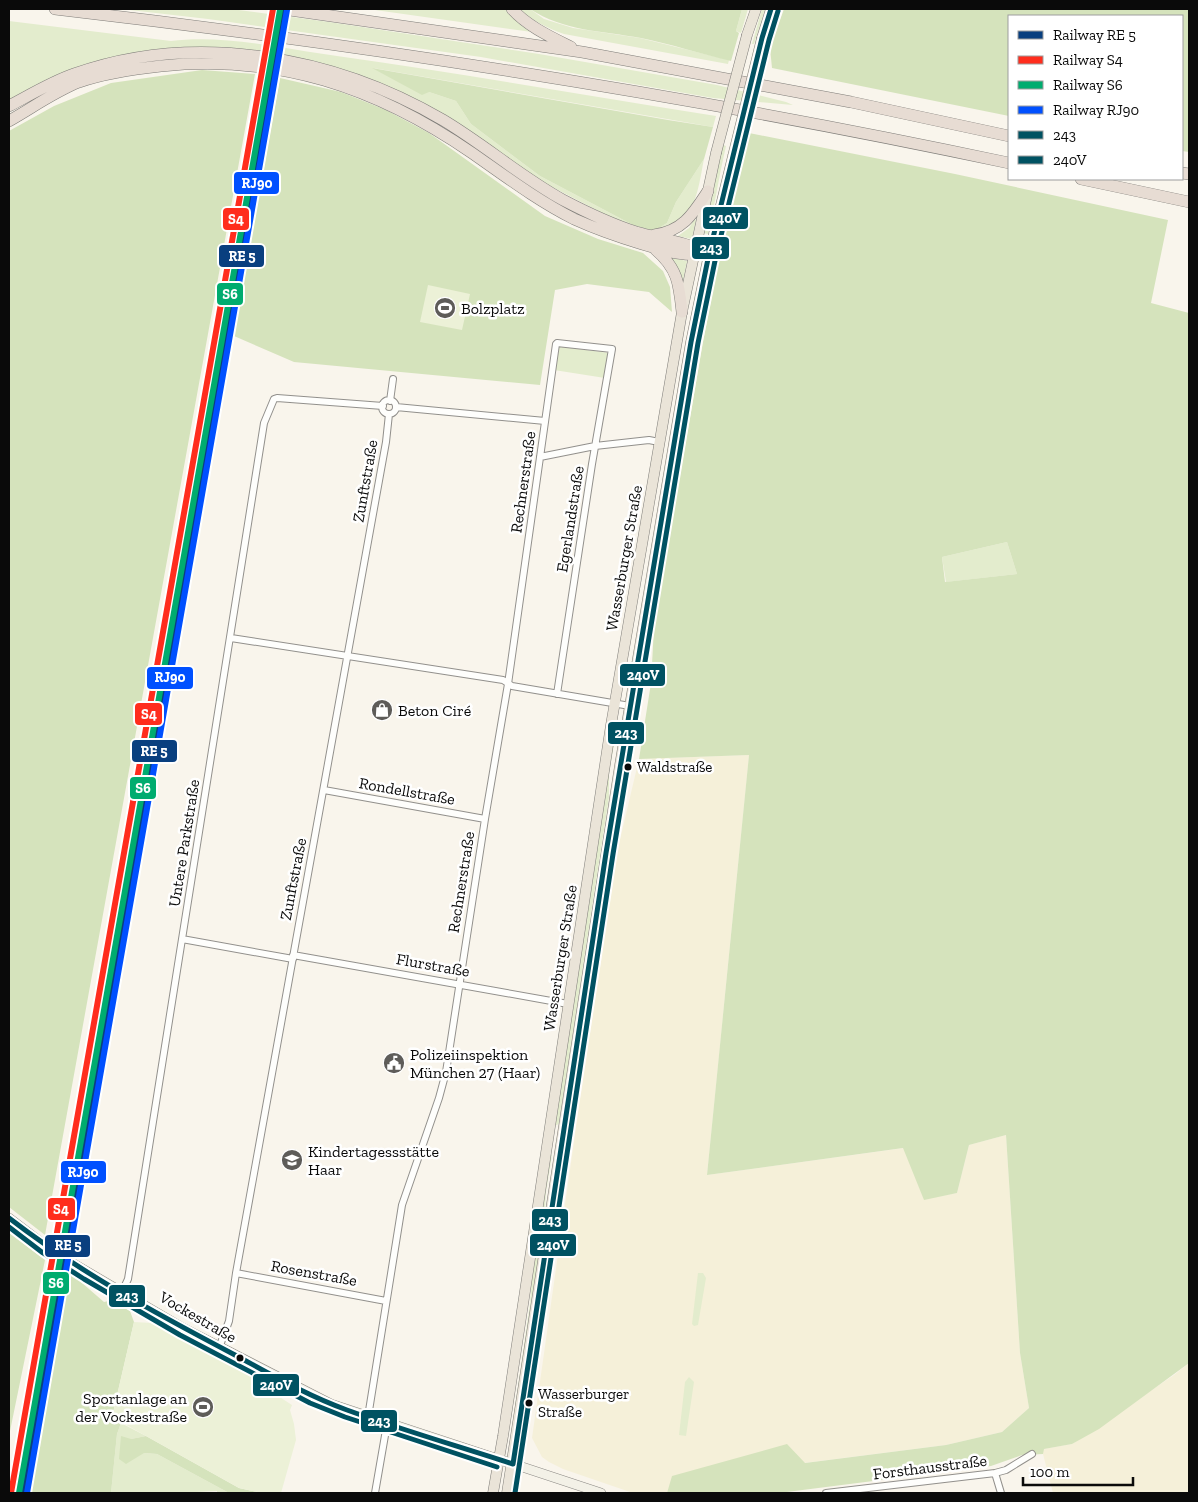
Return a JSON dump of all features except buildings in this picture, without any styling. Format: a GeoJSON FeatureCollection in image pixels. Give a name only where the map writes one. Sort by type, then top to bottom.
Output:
{"type":"FeatureCollection","features":[{"type":"Feature","properties":{"kind":"highway"},"geometry":{"type":"LineString","coordinates":[[55,9],[207,26],[504,70],[757,113],[1008,163]]}},
{"type":"Feature","properties":{"kind":"highway"},"geometry":{"type":"LineString","coordinates":[[283,9],[582,52],[851,102],[1008,136]]}},
{"type":"Feature","properties":{"kind":"highway"},"geometry":{"type":"LineString","coordinates":[[314,13],[347,9]]}},
{"type":"Feature","properties":{"kind":"highway"},"geometry":{"type":"LineString","coordinates":[[512,9],[521,18],[540,30],[582,52]]}},
{"type":"Feature","properties":{"kind":"highway"},"geometry":{"type":"LineString","coordinates":[[9,106],[73,74],[104,65],[153,56],[219,53],[308,64],[362,81],[388,92],[443,121],[539,187],[580,209],[635,232],[709,254]]}},
{"type":"Feature","properties":{"kind":"highway"},"geometry":{"type":"LineString","coordinates":[[9,121],[78,82],[106,74],[140,68],[185,64],[219,64],[277,69],[331,82],[386,102],[439,131],[503,175],[574,218],[607,233],[652,248],[681,255],[695,251]]}},
{"type":"Feature","properties":{"kind":"highway"},"geometry":{"type":"LineString","coordinates":[[1086,180],[1189,202]]}},
{"type":"Feature","properties":{"kind":"highway"},"geometry":{"type":"LineString","coordinates":[[650,236],[668,233],[676,229],[697,208],[708,191]]}},
{"type":"Feature","properties":{"kind":"highway"},"geometry":{"type":"LineString","coordinates":[[652,248],[671,264],[678,283],[682,312]]}},
{"type":"Feature","properties":{"kind":"main road","name":"Wasserburger Straße"},"geometry":{"type":"LineString","coordinates":[[493,1493],[615,703],[661,428],[682,312],[716,153],[747,35],[756,9]]}},
{"type":"Feature","properties":{"kind":"main road","name":"Wasserburger Straße"},"geometry":{"type":"LineString","coordinates":[[508,1493],[606,853],[676,432],[709,254],[762,38],[771,9]]}},
{"type":"Feature","properties":{"kind":"main road"},"geometry":{"type":"LineString","coordinates":[[9,1218],[47,1247]]}},
{"type":"Feature","properties":{"kind":"main road","name":"Vockestraße"},"geometry":{"type":"LineString","coordinates":[[69,1261],[219,1348],[313,1396],[387,1424],[601,1493]]}},
{"type":"Feature","properties":{"kind":"street","name":"Rechnerstraße"},"geometry":{"type":"LineString","coordinates":[[368,1417],[402,1205],[439,1098],[446,1072],[508,684],[556,344],[612,349]]}},
{"type":"Feature","properties":{"kind":"street","name":"Egerlandstraße"},"geometry":{"type":"LineString","coordinates":[[557,694],[595,446],[612,349]]}},
{"type":"Feature","properties":{"kind":"street"},"geometry":{"type":"LineString","coordinates":[[390,401],[393,379]]}},
{"type":"Feature","properties":{"kind":"street","name":"Untere Parkstraße"},"geometry":{"type":"LineString","coordinates":[[122,1292],[128,1278],[264,423],[274,399],[284,397],[383,406]]}},
{"type":"Feature","properties":{"kind":"street"},"geometry":{"type":"LineString","coordinates":[[390,401],[386,402],[383,406],[384,411],[389,414],[394,412],[396,407]]}},
{"type":"Feature","properties":{"kind":"street"},"geometry":{"type":"LineString","coordinates":[[390,401],[396,407],[545,421]]}},
{"type":"Feature","properties":{"kind":"street","name":"Zunftstraße"},"geometry":{"type":"LineString","coordinates":[[219,1348],[229,1321],[236,1273],[386,442],[389,414]]}},
{"type":"Feature","properties":{"kind":"street"},"geometry":{"type":"LineString","coordinates":[[540,456],[595,446],[649,440],[659,442]]}},
{"type":"Feature","properties":{"kind":"street"},"geometry":{"type":"LineString","coordinates":[[230,638],[503,680],[508,684],[630,706]]}},
{"type":"Feature","properties":{"kind":"street","name":"Rondellstraße"},"geometry":{"type":"LineString","coordinates":[[324,790],[485,819]]}},
{"type":"Feature","properties":{"kind":"street","name":"Flurstraße"},"geometry":{"type":"LineString","coordinates":[[182,939],[459,984],[568,1004]]}},
{"type":"Feature","properties":{"kind":"street","name":"Rosenstraße"},"geometry":{"type":"LineString","coordinates":[[236,1273],[386,1300]]}},
{"type":"Feature","properties":{"kind":"street"},"geometry":{"type":"LineString","coordinates":[[374,1493],[387,1424]]}},
{"type":"Feature","properties":{"kind":"street","name":"Forsthausstraße"},"geometry":{"type":"LineString","coordinates":[[826,1493],[995,1473],[1006,1470],[1032,1454]]}},
{"type":"Feature","properties":{"kind":"street"},"geometry":{"type":"LineString","coordinates":[[995,1473],[1001,1493]]}},
{"type":"Feature","properties":{"kind":"shaded area"},"geometry":{"type":"Polygon","coordinates":[[[749,755],[707,1175],[904,1148],[924,1199],[957,1193],[969,1145],[1006,1135],[1020,1353],[1029,1408],[1002,1432],[946,1445],[804,1463],[673,1476],[667,1493],[633,1493],[563,1469],[549,1462],[542,1457],[532,1438],[618,848],[639,759],[749,755]]]}},
{"type":"Feature","properties":{"kind":"shaded area"},"geometry":{"type":"Polygon","coordinates":[[[1189,1363],[1189,1493],[1053,1493],[1043,1449],[1072,1444],[1189,1363]]]}},
{"type":"Feature","properties":{"kind":"green space"},"geometry":{"type":"Polygon","coordinates":[[[121,9],[231,9],[329,22],[539,54],[717,85],[793,105],[713,98],[481,57],[208,19],[121,9]]]}},
{"type":"Feature","properties":{"kind":"green space"},"geometry":{"type":"Polygon","coordinates":[[[506,9],[513,18],[532,32],[375,10],[506,9]]]}},
{"type":"Feature","properties":{"kind":"green space"},"geometry":{"type":"Polygon","coordinates":[[[519,9],[530,9],[544,19],[573,28],[640,38],[729,60],[728,64],[564,34],[540,24],[519,9]]]}},
{"type":"Feature","properties":{"kind":"green space"},"geometry":{"type":"Polygon","coordinates":[[[530,9],[742,9],[736,31],[739,33],[731,61],[652,40],[570,26],[556,22],[530,9]]]}},
{"type":"Feature","properties":{"kind":"green space"},"geometry":{"type":"Polygon","coordinates":[[[742,9],[748,9],[741,33],[736,31],[742,9]]]}},
{"type":"Feature","properties":{"kind":"green space"},"geometry":{"type":"Polygon","coordinates":[[[762,9],[765,9],[754,44],[752,44],[762,9]]]}},
{"type":"Feature","properties":{"kind":"green space"},"geometry":{"type":"Polygon","coordinates":[[[784,9],[1189,9],[1189,152],[1183,151],[1183,15],[1008,15],[1008,116],[772,68],[770,48],[784,9]]]}},
{"type":"Feature","properties":{"kind":"green space"},"geometry":{"type":"Polygon","coordinates":[[[9,21],[171,41],[212,39],[254,43],[716,116],[713,127],[373,68],[429,92],[456,101],[471,124],[540,176],[633,225],[610,217],[531,176],[383,85],[351,72],[288,55],[254,51],[168,50],[9,102],[9,21]]]}},
{"type":"Feature","properties":{"kind":"green space"},"geometry":{"type":"Polygon","coordinates":[[[372,68],[713,127],[704,159],[676,202],[667,223],[654,231],[633,225],[540,176],[471,124],[456,101],[429,92],[422,95],[372,68]]]}},
{"type":"Feature","properties":{"kind":"green space"},"geometry":{"type":"Polygon","coordinates":[[[202,70],[255,74],[45,1235],[9,1207],[9,131],[54,106],[111,83],[202,70]]]}},
{"type":"Feature","properties":{"kind":"green space"},"geometry":{"type":"Polygon","coordinates":[[[280,78],[341,92],[386,110],[429,133],[545,216],[598,239],[643,253],[663,271],[670,287],[672,312],[649,292],[587,284],[555,290],[540,385],[294,362],[234,336],[280,78]]]}},
{"type":"Feature","properties":{"kind":"green space"},"geometry":{"type":"Polygon","coordinates":[[[749,133],[955,174],[1168,220],[1151,303],[1189,313],[1189,1363],[1099,1429],[1072,1444],[1044,1449],[1043,1454],[1022,1455],[991,1466],[779,1493],[667,1493],[672,1476],[787,1444],[805,1463],[946,1445],[1002,1432],[1029,1408],[1020,1353],[1006,1135],[969,1145],[957,1193],[924,1200],[903,1148],[707,1175],[749,755],[639,759],[651,683],[654,627],[703,342],[722,244],[749,133]],[[1007,542],[942,557],[945,582],[1017,574],[1007,542]]]}},
{"type":"Feature","properties":{"kind":"green space"},"geometry":{"type":"Polygon","coordinates":[[[723,145],[726,146],[708,234],[703,233],[723,145]]]}},
{"type":"Feature","properties":{"kind":"green space"},"geometry":{"type":"Polygon","coordinates":[[[704,159],[697,193],[691,209],[678,223],[654,231],[667,223],[676,202],[704,159]]]}},
{"type":"Feature","properties":{"kind":"green space"},"geometry":{"type":"Polygon","coordinates":[[[694,220],[696,220],[692,239],[678,236],[689,228],[694,220]]]}},
{"type":"Feature","properties":{"kind":"green space"},"geometry":{"type":"Polygon","coordinates":[[[668,257],[687,261],[682,285],[679,269],[668,257]]]}},
{"type":"Feature","properties":{"kind":"green space","name":"Bolzplatz"},"geometry":{"type":"Polygon","coordinates":[[[428,285],[470,294],[462,330],[420,322],[428,285]]]}},
{"type":"Feature","properties":{"kind":"green space"},"geometry":{"type":"Polygon","coordinates":[[[557,346],[609,353],[605,378],[554,370],[557,346]]]}},
{"type":"Feature","properties":{"kind":"green space"},"geometry":{"type":"Polygon","coordinates":[[[1007,542],[1017,574],[946,582],[942,557],[1007,542]]]}},
{"type":"Feature","properties":{"kind":"green space"},"geometry":{"type":"Polygon","coordinates":[[[615,727],[617,728],[609,773],[609,797],[559,1123],[555,1125],[615,727]]]}},
{"type":"Feature","properties":{"kind":"green space"},"geometry":{"type":"Polygon","coordinates":[[[550,1154],[552,1155],[546,1192],[544,1221],[513,1434],[511,1434],[530,1304],[532,1276],[550,1154]]]}},
{"type":"Feature","properties":{"kind":"green space"},"geometry":{"type":"Polygon","coordinates":[[[9,1233],[45,1260],[9,1436],[9,1233]]]}},
{"type":"Feature","properties":{"kind":"green space"},"geometry":{"type":"Polygon","coordinates":[[[67,1270],[104,1302],[113,1300],[130,1311],[134,1322],[112,1417],[121,1423],[117,1434],[111,1493],[29,1493],[67,1270]]]}},
{"type":"Feature","properties":{"kind":"green space"},"geometry":{"type":"Polygon","coordinates":[[[698,1273],[703,1273],[706,1278],[698,1325],[694,1326],[692,1324],[698,1273]]]}},
{"type":"Feature","properties":{"kind":"green space","name":"Sportanlage an der Vockestraße"},"geometry":{"type":"Polygon","coordinates":[[[134,1322],[152,1323],[280,1391],[278,1396],[292,1405],[290,1410],[296,1440],[281,1493],[262,1493],[239,1488],[112,1417],[134,1322]]]}},
{"type":"Feature","properties":{"kind":"green space"},"geometry":{"type":"Polygon","coordinates":[[[689,1377],[694,1382],[686,1436],[679,1435],[685,1382],[689,1377]]]}},
{"type":"Feature","properties":{"kind":"green space"},"geometry":{"type":"Polygon","coordinates":[[[121,1423],[146,1436],[131,1439],[144,1453],[157,1454],[229,1493],[217,1493],[217,1491],[111,1493],[117,1434],[121,1423]]]}},
{"type":"Feature","properties":{"kind":"green space"},"geometry":{"type":"Polygon","coordinates":[[[121,1436],[131,1439],[146,1436],[239,1488],[262,1493],[229,1493],[157,1454],[144,1453],[126,1464],[119,1459],[121,1436]]]}},
{"type":"Feature","properties":{"kind":"tunnel"},"geometry":{"type":"LineString","coordinates":[[47,1247],[69,1261]]}},
{"type":"Feature","properties":{"kind":"transit line"},"geometry":{"type":"LineString","coordinates":[[24,1493],[285,9]]}},
{"type":"Feature","properties":{"kind":"transit line","name":"243"},"geometry":{"type":"LineString","coordinates":[[513,1464],[606,853],[691,342],[709,254],[762,38],[771,9]]}},
{"type":"Feature","properties":{"kind":"transit line","name":"240V"},"geometry":{"type":"LineString","coordinates":[[515,1493],[613,854],[698,343],[716,256],[769,40],[778,11]]}},
{"type":"Feature","properties":{"kind":"transit line","name":"243"},"geometry":{"type":"LineString","coordinates":[[9,1218],[63,1256],[119,1291],[304,1392],[368,1417],[513,1464]]}},
{"type":"Feature","properties":{"kind":"transit line","name":"240V"},"geometry":{"type":"LineString","coordinates":[[9,1227],[43,1253],[84,1279],[180,1335],[310,1403],[345,1417],[497,1467]]}},
{"type":"Feature","properties":{"kind":"rail line","name":"S4"},"geometry":{"type":"LineString","coordinates":[[11,1493],[273,9]]}},
{"type":"Feature","properties":{"kind":"rail line","name":"S6"},"geometry":{"type":"LineString","coordinates":[[19,1493],[280,10]]}},
{"type":"Feature","properties":{"kind":"rail line","name":"RJ90"},"geometry":{"type":"LineString","coordinates":[[27,1493],[287,10]]}},
{"type":"Feature","properties":{"kind":"place","name":"Bolzplatz"},"geometry":{"type":"Point","coordinates":[445,308]}},
{"type":"Feature","properties":{"kind":"place","name":"Beton Ciré"},"geometry":{"type":"Point","coordinates":[382,710]}},
{"type":"Feature","properties":{"kind":"place","name":"Waldstraße"},"geometry":{"type":"Point","coordinates":[628,767]}},
{"type":"Feature","properties":{"kind":"place","name":"Polizeiinspektion München 27 (Haar)"},"geometry":{"type":"Point","coordinates":[394,1063]}},
{"type":"Feature","properties":{"kind":"place","name":"Kindertagessstätte Haar"},"geometry":{"type":"Point","coordinates":[292,1160]}},
{"type":"Feature","properties":{"kind":"place","name":"Wasserburger Straße"},"geometry":{"type":"Point","coordinates":[529,1403]}},
{"type":"Feature","properties":{"kind":"place","name":"Sportanlage an der Vockestraße"},"geometry":{"type":"Point","coordinates":[203,1407]}}]}
